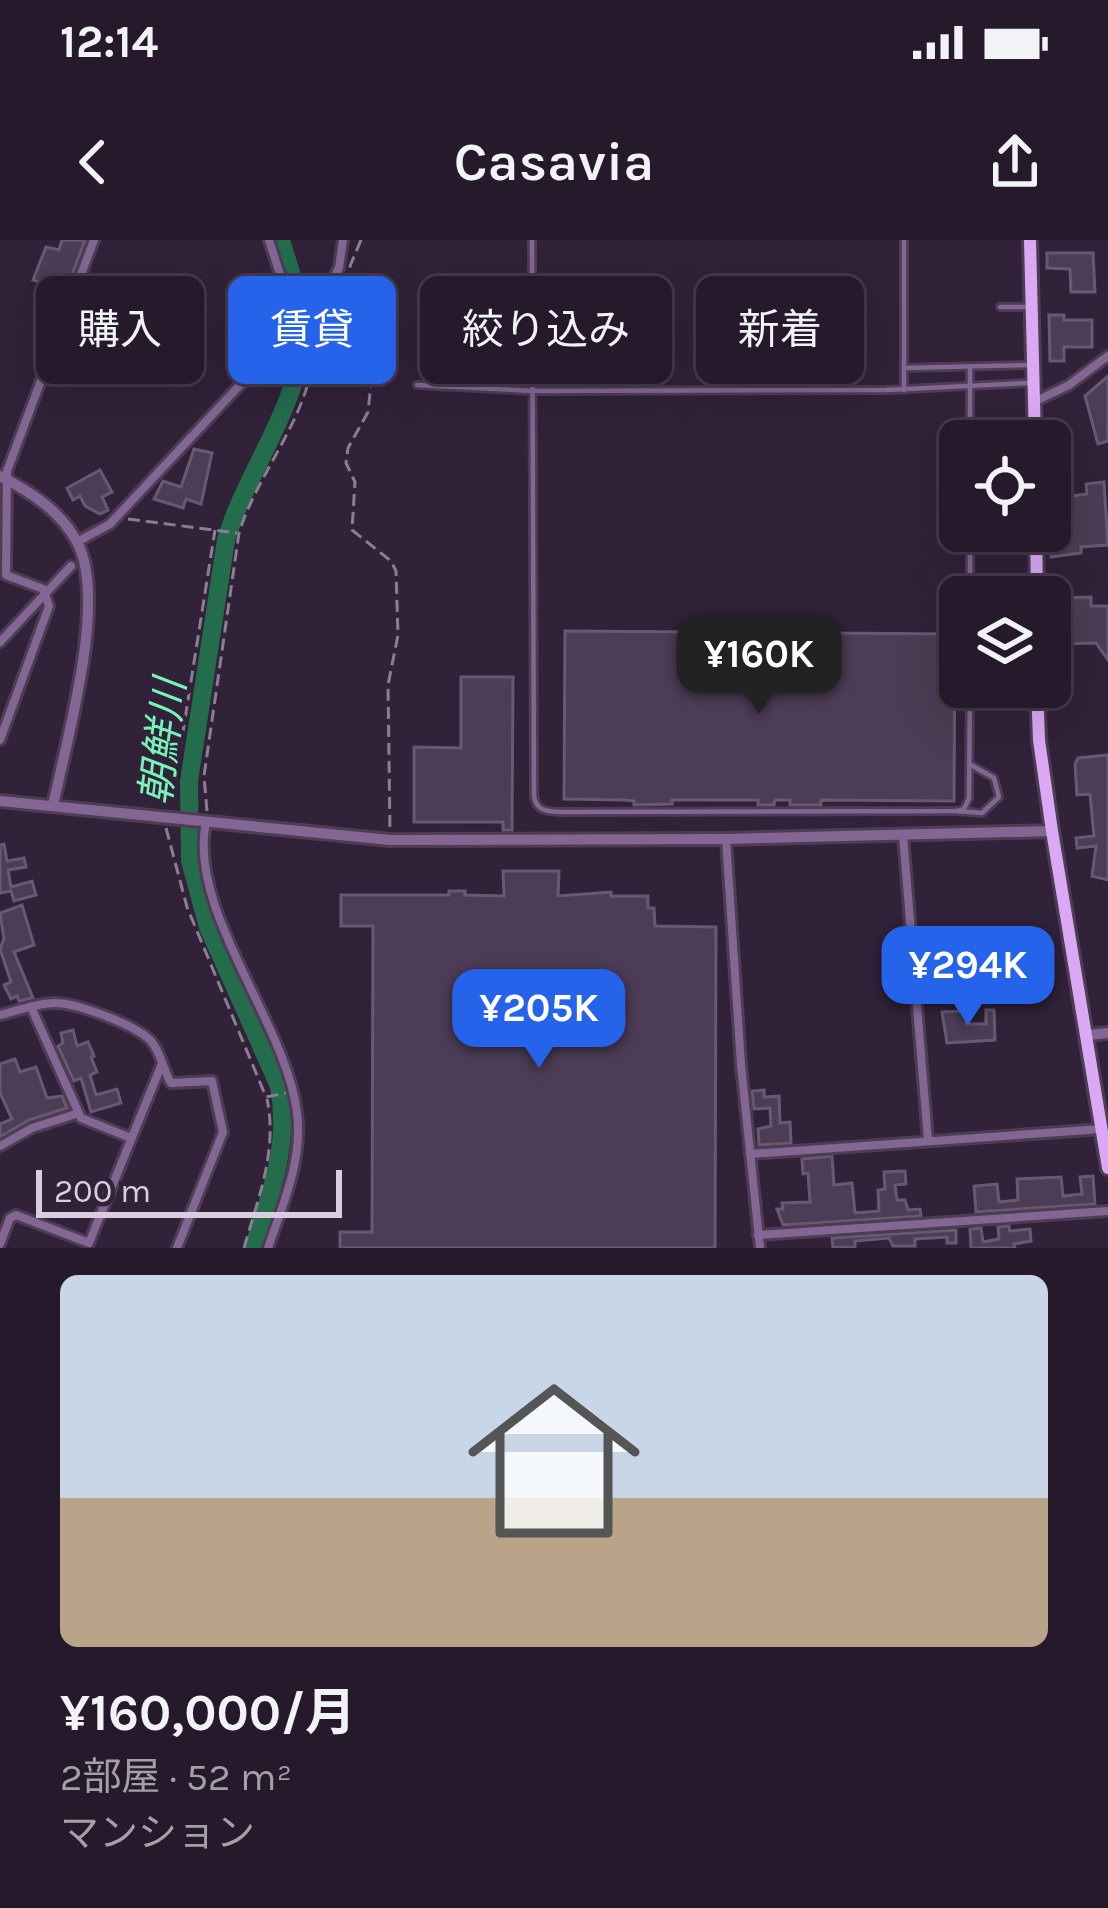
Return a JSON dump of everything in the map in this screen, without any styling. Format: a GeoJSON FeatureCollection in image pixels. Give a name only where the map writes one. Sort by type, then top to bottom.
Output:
{"type":"FeatureCollection","features":[{"type":"Feature","properties":{"kind":"main road"},"geometry":{"type":"LineString","coordinates":[[1030,240],[1034,420]]}},
{"type":"Feature","properties":{"kind":"main road"},"geometry":{"type":"LineString","coordinates":[[1038,708],[1052,831],[1108,1168]]}},
{"type":"Feature","properties":{"kind":"street"},"geometry":{"type":"LineString","coordinates":[[46,592],[5,575],[3,477],[94,240]]}},
{"type":"Feature","properties":{"kind":"street"},"geometry":{"type":"LineString","coordinates":[[269,240],[280,276]]}},
{"type":"Feature","properties":{"kind":"street"},"geometry":{"type":"LineString","coordinates":[[336,276],[343,240]]}},
{"type":"Feature","properties":{"kind":"street"},"geometry":{"type":"LineString","coordinates":[[1034,402],[1070,385],[1108,356]]}},
{"type":"Feature","properties":{"kind":"street"},"geometry":{"type":"LineString","coordinates":[[77,542],[116,517],[241,384]]}},
{"type":"Feature","properties":{"kind":"street"},"geometry":{"type":"LineString","coordinates":[[3,477],[61,518],[77,542],[88,578],[87,627],[53,806]]}},
{"type":"Feature","properties":{"kind":"street"},"geometry":{"type":"LineString","coordinates":[[2,639],[71,566]]}},
{"type":"Feature","properties":{"kind":"street"},"geometry":{"type":"LineString","coordinates":[[0,740],[48,610],[46,592]]}},
{"type":"Feature","properties":{"kind":"street"},"geometry":{"type":"LineString","coordinates":[[0,801],[390,840],[1052,831]]}},
{"type":"Feature","properties":{"kind":"street"},"geometry":{"type":"LineString","coordinates":[[202,822],[214,896],[290,1078],[298,1113],[298,1154],[268,1248]]}},
{"type":"Feature","properties":{"kind":"street"},"geometry":{"type":"LineString","coordinates":[[903,835],[928,1141]]}},
{"type":"Feature","properties":{"kind":"street"},"geometry":{"type":"LineString","coordinates":[[726,839],[760,1248]]}},
{"type":"Feature","properties":{"kind":"street"},"geometry":{"type":"LineString","coordinates":[[0,1015],[58,1003],[120,1022],[152,1042],[171,1083],[212,1081],[223,1132],[177,1248]]}},
{"type":"Feature","properties":{"kind":"street"},"geometry":{"type":"LineString","coordinates":[[31,1007],[82,1119],[131,1138]]}},
{"type":"Feature","properties":{"kind":"street"},"geometry":{"type":"LineString","coordinates":[[1088,1035],[1108,1033]]}},
{"type":"Feature","properties":{"kind":"street"},"geometry":{"type":"LineString","coordinates":[[0,1244],[10,1218],[16,1215],[89,1243],[162,1065]]}},
{"type":"Feature","properties":{"kind":"street"},"geometry":{"type":"LineString","coordinates":[[0,1146],[32,1128],[79,1113]]}},
{"type":"Feature","properties":{"kind":"street"},"geometry":{"type":"LineString","coordinates":[[750,1154],[1102,1129]]}},
{"type":"Feature","properties":{"kind":"street"},"geometry":{"type":"LineString","coordinates":[[758,1234],[1108,1211]]}},
{"type":"Feature","properties":{"kind":"lane"},"geometry":{"type":"LineString","coordinates":[[532,240],[534,796],[538,807],[560,812],[982,813],[999,797],[994,778],[969,765]]}},
{"type":"Feature","properties":{"kind":"lane"},"geometry":{"type":"LineString","coordinates":[[904,240],[904,390]]}},
{"type":"Feature","properties":{"kind":"lane"},"geometry":{"type":"LineString","coordinates":[[1000,308],[1032,307]]}},
{"type":"Feature","properties":{"kind":"lane"},"geometry":{"type":"LineString","coordinates":[[904,368],[1033,365]]}},
{"type":"Feature","properties":{"kind":"lane"},"geometry":{"type":"LineString","coordinates":[[970,367],[970,420]]}},
{"type":"Feature","properties":{"kind":"lane"},"geometry":{"type":"LineString","coordinates":[[417,386],[532,391],[904,390],[1034,383]]}},
{"type":"Feature","properties":{"kind":"lane"},"geometry":{"type":"LineString","coordinates":[[958,811],[969,798],[970,708]]}},
{"type":"Feature","properties":{"kind":"path"},"geometry":{"type":"LineString","coordinates":[[362,240],[350,266],[376,324],[368,412],[349,445],[346,463],[355,482],[352,530],[391,561],[396,571],[398,635],[388,685],[390,840]]}},
{"type":"Feature","properties":{"kind":"path"},"geometry":{"type":"LineString","coordinates":[[202,822],[204,776],[238,533],[294,421],[304,384]]}},
{"type":"Feature","properties":{"kind":"path"},"geometry":{"type":"LineString","coordinates":[[116,517],[238,533]]}},
{"type":"Feature","properties":{"kind":"path"},"geometry":{"type":"LineString","coordinates":[[244,1248],[270,1155],[272,1122],[267,1097],[290,1093]]}},
{"type":"Feature","properties":{"kind":"building"},"geometry":{"type":"Polygon","coordinates":[[[62,240],[85,240],[72,276],[36,276],[33,280],[46,247],[59,250],[62,240]]]}},
{"type":"Feature","properties":{"kind":"building"},"geometry":{"type":"Polygon","coordinates":[[[1047,253],[1093,253],[1095,292],[1071,292],[1070,269],[1047,268],[1047,253]]]}},
{"type":"Feature","properties":{"kind":"building"},"geometry":{"type":"Polygon","coordinates":[[[1049,315],[1092,320],[1092,347],[1064,347],[1064,361],[1050,361],[1049,315]]]}},
{"type":"Feature","properties":{"kind":"building"},"geometry":{"type":"Polygon","coordinates":[[[1108,376],[1108,441],[1098,444],[1085,396],[1108,376]]]}},
{"type":"Feature","properties":{"kind":"building"},"geometry":{"type":"Polygon","coordinates":[[[194,449],[212,453],[201,504],[186,499],[183,508],[154,499],[163,481],[181,487],[194,449]]]}},
{"type":"Feature","properties":{"kind":"building"},"geometry":{"type":"Polygon","coordinates":[[[100,470],[112,492],[102,497],[108,510],[100,514],[85,506],[80,496],[73,500],[67,488],[100,470]]]}},
{"type":"Feature","properties":{"kind":"building"},"geometry":{"type":"Polygon","coordinates":[[[1104,482],[1108,545],[1081,547],[1081,553],[1051,557],[1051,552],[1071,552],[1071,496],[1087,494],[1086,484],[1104,482]]]}},
{"type":"Feature","properties":{"kind":"building"},"geometry":{"type":"Polygon","coordinates":[[[1091,597],[1091,606],[1108,606],[1108,660],[1096,643],[1071,644],[1071,598],[1091,597]]]}},
{"type":"Feature","properties":{"kind":"building"},"geometry":{"type":"Polygon","coordinates":[[[565,631],[939,634],[939,708],[955,708],[954,801],[821,800],[821,805],[790,805],[790,800],[775,800],[774,805],[758,805],[758,800],[672,800],[672,804],[634,805],[625,800],[564,799],[565,631]]]}},
{"type":"Feature","properties":{"kind":"building"},"geometry":{"type":"Polygon","coordinates":[[[461,677],[513,677],[512,830],[503,830],[503,822],[414,822],[414,747],[461,748],[461,677]]]}},
{"type":"Feature","properties":{"kind":"building"},"geometry":{"type":"Polygon","coordinates":[[[1108,755],[1108,880],[1092,876],[1096,846],[1077,848],[1076,838],[1094,836],[1090,794],[1077,795],[1075,764],[1078,758],[1108,755]]]}},
{"type":"Feature","properties":{"kind":"building"},"geometry":{"type":"Polygon","coordinates":[[[4,844],[7,861],[24,858],[26,867],[8,870],[11,887],[32,881],[36,895],[14,901],[11,891],[0,893],[0,845],[4,844]]]}},
{"type":"Feature","properties":{"kind":"building"},"geometry":{"type":"Polygon","coordinates":[[[503,871],[559,871],[558,896],[611,892],[611,896],[648,896],[655,926],[716,927],[715,1248],[340,1248],[340,1232],[372,1232],[373,926],[341,926],[341,895],[465,891],[465,895],[504,896],[503,871]]]}},
{"type":"Feature","properties":{"kind":"building"},"geometry":{"type":"Polygon","coordinates":[[[22,905],[34,945],[14,952],[33,998],[19,1001],[17,996],[11,999],[4,985],[11,982],[0,949],[4,939],[0,913],[22,905]]]}},
{"type":"Feature","properties":{"kind":"building"},"geometry":{"type":"Polygon","coordinates":[[[986,1010],[994,1010],[995,1040],[947,1043],[942,1012],[966,1011],[966,1024],[986,1024],[986,1010]]]}},
{"type":"Feature","properties":{"kind":"building"},"geometry":{"type":"Polygon","coordinates":[[[73,1030],[77,1046],[88,1042],[94,1056],[97,1072],[90,1075],[96,1095],[117,1089],[121,1103],[91,1112],[81,1078],[74,1081],[58,1046],[63,1043],[61,1033],[73,1030]]]}},
{"type":"Feature","properties":{"kind":"building"},"geometry":{"type":"Polygon","coordinates":[[[15,1059],[20,1072],[36,1067],[47,1098],[62,1096],[67,1108],[29,1120],[0,1137],[0,1124],[12,1119],[0,1093],[0,1064],[15,1059]]]}},
{"type":"Feature","properties":{"kind":"building"},"geometry":{"type":"Polygon","coordinates":[[[764,1090],[764,1097],[779,1096],[780,1123],[790,1122],[791,1143],[759,1145],[758,1129],[771,1126],[770,1108],[754,1109],[752,1091],[764,1090]]]}},
{"type":"Feature","properties":{"kind":"building"},"geometry":{"type":"Polygon","coordinates":[[[832,1156],[834,1185],[852,1183],[855,1213],[879,1211],[878,1190],[885,1189],[884,1172],[905,1171],[906,1184],[895,1185],[897,1200],[905,1200],[908,1210],[920,1209],[921,1216],[783,1225],[777,1209],[783,1209],[782,1203],[810,1202],[802,1159],[832,1156]]]}},
{"type":"Feature","properties":{"kind":"building"},"geometry":{"type":"Polygon","coordinates":[[[1093,1176],[1095,1204],[976,1212],[974,1186],[997,1184],[999,1202],[1018,1200],[1017,1179],[1061,1177],[1063,1196],[1082,1194],[1080,1177],[1093,1176]]]}},
{"type":"Feature","properties":{"kind":"building"},"geometry":{"type":"Polygon","coordinates":[[[1009,1226],[1010,1231],[1030,1229],[1031,1241],[1014,1244],[1015,1248],[971,1248],[970,1229],[981,1228],[983,1242],[999,1239],[998,1227],[1009,1226]]]}},
{"type":"Feature","properties":{"kind":"building"},"geometry":{"type":"Polygon","coordinates":[[[956,1230],[956,1243],[947,1243],[947,1237],[915,1239],[915,1246],[893,1246],[889,1238],[855,1241],[855,1248],[833,1247],[832,1238],[956,1230]]]}},
{"type":"Feature","properties":{"kind":"waterway","name":"朝鮮川"},"geometry":{"type":"LineString","coordinates":[[253,1248],[280,1149],[279,1086],[208,927],[190,861],[189,781],[226,540],[286,404],[301,349],[301,311],[281,240]]}}]}
